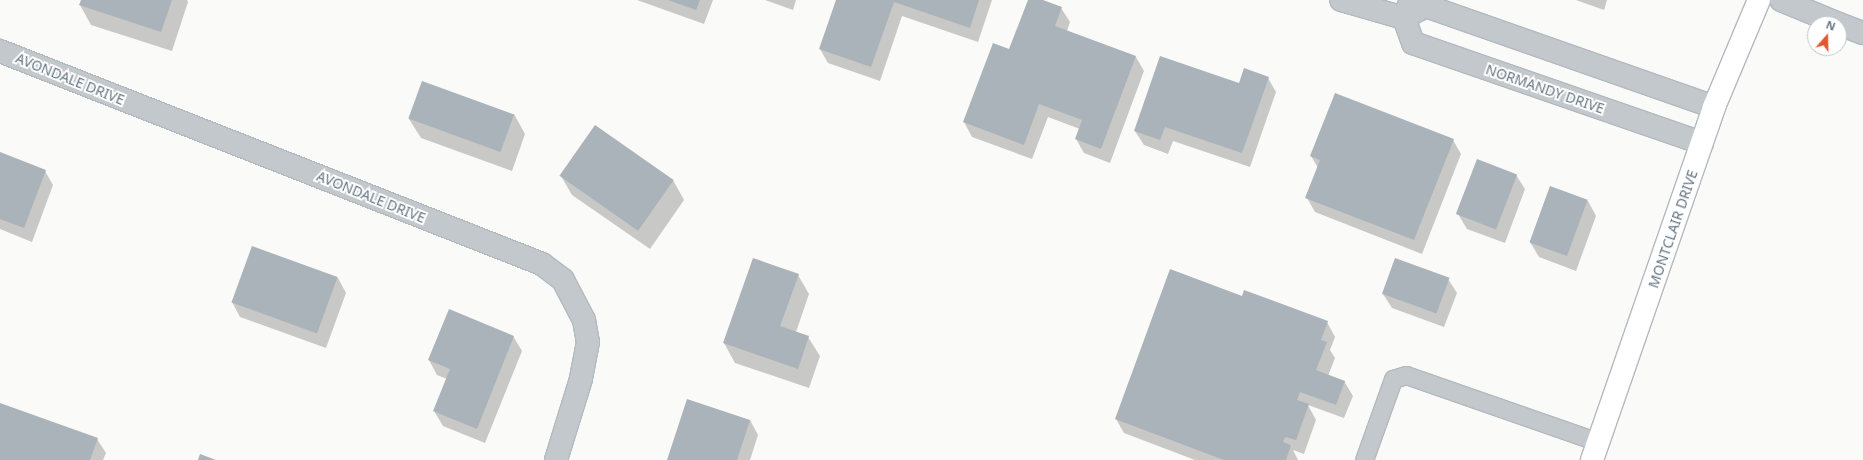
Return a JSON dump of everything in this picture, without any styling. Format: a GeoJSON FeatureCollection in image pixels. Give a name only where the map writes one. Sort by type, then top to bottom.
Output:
{"type":"FeatureCollection","features":[{"type":"Feature","properties":{"kind":"street"},"geometry":{"type":"LineString","coordinates":[[1341,0],[1414,8],[1714,107]]}},
{"type":"Feature","properties":{"kind":"street","name":"MONTCLAIR DRIVE"},"geometry":{"type":"LineString","coordinates":[[1595,451],[1714,107],[1760,0]]}},
{"type":"Feature","properties":{"kind":"street"},"geometry":{"type":"LineString","coordinates":[[1781,0],[1820,16]]}},
{"type":"Feature","properties":{"kind":"street","name":"NORMANDY DRIVE"},"geometry":{"type":"LineString","coordinates":[[1414,8],[1413,42],[1702,143]]}},
{"type":"Feature","properties":{"kind":"street"},"geometry":{"type":"LineString","coordinates":[[1847,27],[1863,33]]}},
{"type":"Feature","properties":{"kind":"street","name":"AVONDALE DRIVE"},"geometry":{"type":"LineString","coordinates":[[0,51],[542,264],[563,280],[584,320],[588,342],[581,378],[556,460]]}},
{"type":"Feature","properties":{"kind":"lane"},"geometry":{"type":"LineString","coordinates":[[1364,460],[1393,379],[1406,375],[1595,451]]}},
{"type":"Feature","properties":{"kind":"building"},"geometry":{"type":"Polygon","coordinates":[[[81,0],[172,0],[161,32],[79,5],[81,0]]]}},
{"type":"Feature","properties":{"kind":"building"},"geometry":{"type":"Polygon","coordinates":[[[668,0],[700,0],[696,10],[668,0]]]}},
{"type":"Feature","properties":{"kind":"building"},"geometry":{"type":"Polygon","coordinates":[[[836,0],[979,0],[970,28],[894,2],[871,67],[819,49],[836,0]]]}},
{"type":"Feature","properties":{"kind":"building"},"geometry":{"type":"Polygon","coordinates":[[[1028,0],[1043,0],[1062,7],[1055,26],[1136,56],[1101,149],[1075,139],[1082,120],[1039,104],[1024,145],[963,122],[993,43],[1009,49],[1028,0]]]}},
{"type":"Feature","properties":{"kind":"building"},"geometry":{"type":"Polygon","coordinates":[[[1160,56],[1239,83],[1244,68],[1269,77],[1242,153],[1165,127],[1160,140],[1134,131],[1160,56]]]}},
{"type":"Feature","properties":{"kind":"building"},"geometry":{"type":"Polygon","coordinates":[[[422,81],[514,115],[500,152],[408,119],[422,81]]]}},
{"type":"Feature","properties":{"kind":"building"},"geometry":{"type":"Polygon","coordinates":[[[1335,93],[1454,139],[1414,240],[1305,198],[1320,160],[1310,156],[1335,93]]]}},
{"type":"Feature","properties":{"kind":"building"},"geometry":{"type":"Polygon","coordinates":[[[595,125],[674,180],[638,231],[559,176],[595,125]]]}},
{"type":"Feature","properties":{"kind":"building"},"geometry":{"type":"Polygon","coordinates":[[[0,152],[46,170],[24,228],[0,219],[0,152]]]}},
{"type":"Feature","properties":{"kind":"building"},"geometry":{"type":"Polygon","coordinates":[[[1477,159],[1517,174],[1496,229],[1456,214],[1477,159]]]}},
{"type":"Feature","properties":{"kind":"building"},"geometry":{"type":"Polygon","coordinates":[[[1550,186],[1588,200],[1567,256],[1529,242],[1550,186]]]}},
{"type":"Feature","properties":{"kind":"building"},"geometry":{"type":"Polygon","coordinates":[[[252,246],[338,277],[317,334],[231,302],[252,246]]]}},
{"type":"Feature","properties":{"kind":"building"},"geometry":{"type":"Polygon","coordinates":[[[753,258],[799,274],[780,326],[809,336],[798,369],[723,343],[753,258]]]}},
{"type":"Feature","properties":{"kind":"building"},"geometry":{"type":"Polygon","coordinates":[[[1395,258],[1450,278],[1437,314],[1382,294],[1395,258]]]}},
{"type":"Feature","properties":{"kind":"building"},"geometry":{"type":"Polygon","coordinates":[[[1170,269],[1242,296],[1244,290],[1328,321],[1321,340],[1327,342],[1316,370],[1345,381],[1336,405],[1300,392],[1297,400],[1309,404],[1296,440],[1285,437],[1283,442],[1291,445],[1286,460],[1224,460],[1115,419],[1170,269]]]}},
{"type":"Feature","properties":{"kind":"building"},"geometry":{"type":"Polygon","coordinates":[[[449,309],[514,336],[477,429],[433,411],[450,369],[428,360],[449,309]]]}},
{"type":"Feature","properties":{"kind":"building"},"geometry":{"type":"Polygon","coordinates":[[[687,399],[750,420],[737,460],[667,460],[687,399]]]}},
{"type":"Feature","properties":{"kind":"building"},"geometry":{"type":"Polygon","coordinates":[[[0,403],[98,438],[90,460],[0,460],[0,403]]]}},
{"type":"Feature","properties":{"kind":"building"},"geometry":{"type":"Polygon","coordinates":[[[200,454],[216,460],[198,460],[200,454]]]}}]}
